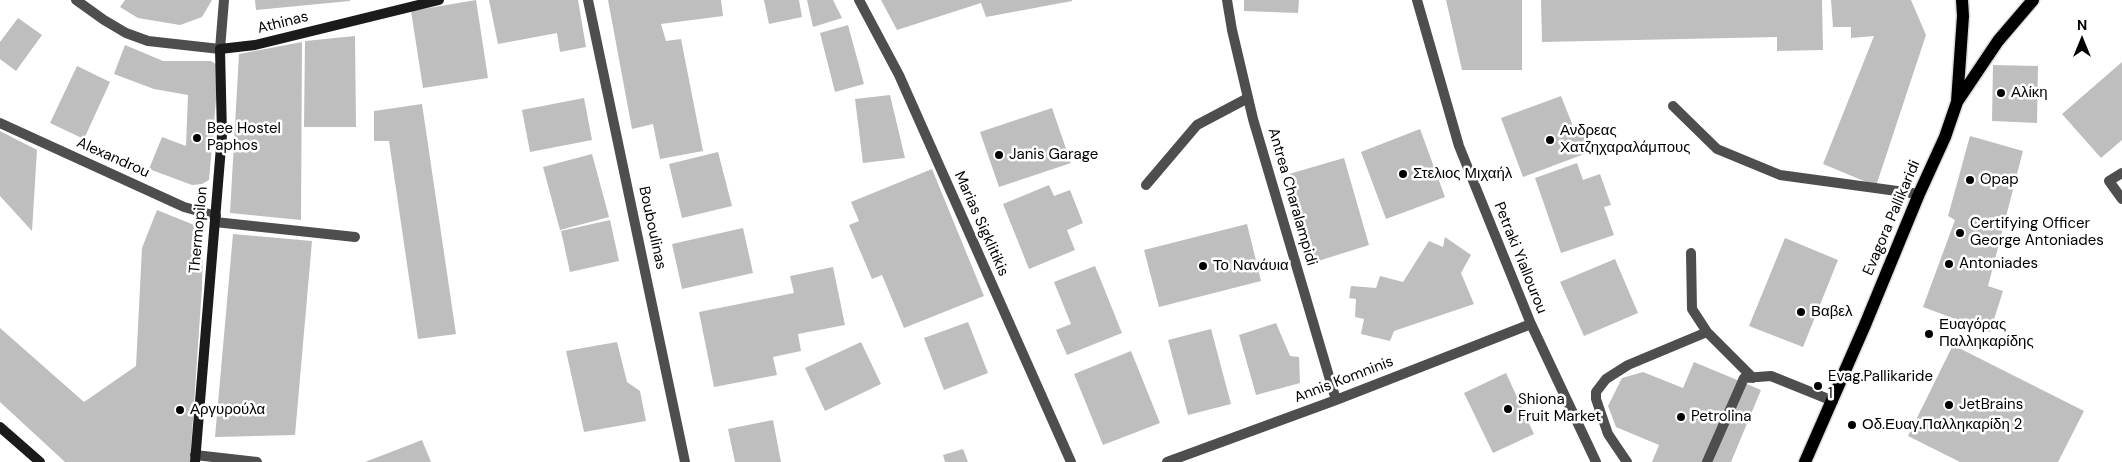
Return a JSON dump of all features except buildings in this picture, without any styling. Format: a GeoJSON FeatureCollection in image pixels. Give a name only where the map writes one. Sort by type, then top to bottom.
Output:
{"type":"FeatureCollection","features":[{"type":"Feature","properties":{"kind":"main road","name":"Athinas"},"geometry":{"type":"LineString","coordinates":[[220,48],[255,45],[439,0]]}},
{"type":"Feature","properties":{"kind":"main road"},"geometry":{"type":"LineString","coordinates":[[1957,102],[1963,16],[1962,0]]}},
{"type":"Feature","properties":{"kind":"main road","name":"Evagora Pallikaridi"},"geometry":{"type":"LineString","coordinates":[[1806,462],[1945,137],[1957,102],[1998,42],[2032,0]]}},
{"type":"Feature","properties":{"kind":"main road","name":"Thermopilon"},"geometry":{"type":"LineString","coordinates":[[195,458],[222,135],[220,48]]}},
{"type":"Feature","properties":{"kind":"main road"},"geometry":{"type":"LineString","coordinates":[[0,427],[40,462]]}},
{"type":"Feature","properties":{"kind":"street"},"geometry":{"type":"LineString","coordinates":[[76,0],[126,33],[148,42],[220,48]]}},
{"type":"Feature","properties":{"kind":"street","name":"Thermopilon"},"geometry":{"type":"LineString","coordinates":[[220,48],[224,0]]}},
{"type":"Feature","properties":{"kind":"street","name":"Bouboulinas"},"geometry":{"type":"LineString","coordinates":[[588,0],[686,462]]}},
{"type":"Feature","properties":{"kind":"street","name":"Marias Sigklitikis"},"geometry":{"type":"LineString","coordinates":[[859,0],[899,75],[1071,462]]}},
{"type":"Feature","properties":{"kind":"street","name":"Antrea Charalampidi"},"geometry":{"type":"LineString","coordinates":[[1227,0],[1248,98],[1336,400]]}},
{"type":"Feature","properties":{"kind":"street","name":"Petraki Yiallourou"},"geometry":{"type":"LineString","coordinates":[[1417,0],[1459,146],[1531,324],[1596,462]]}},
{"type":"Feature","properties":{"kind":"street"},"geometry":{"type":"LineString","coordinates":[[1146,185],[1197,125],[1248,98]]}},
{"type":"Feature","properties":{"kind":"street"},"geometry":{"type":"LineString","coordinates":[[1673,106],[1717,148],[1780,175],[1919,194]]}},
{"type":"Feature","properties":{"kind":"street","name":"Alexandrou"},"geometry":{"type":"LineString","coordinates":[[0,123],[184,207],[216,219],[356,237]]}},
{"type":"Feature","properties":{"kind":"street"},"geometry":{"type":"LineString","coordinates":[[2122,173],[2109,182],[2122,199]]}},
{"type":"Feature","properties":{"kind":"street"},"geometry":{"type":"LineString","coordinates":[[1691,253],[1692,308],[1707,332],[1754,378]]}},
{"type":"Feature","properties":{"kind":"street","name":"Annis Komninis"},"geometry":{"type":"LineString","coordinates":[[1167,462],[1336,400],[1531,324]]}},
{"type":"Feature","properties":{"kind":"street"},"geometry":{"type":"LineString","coordinates":[[1627,462],[1608,434],[1596,399],[1596,392],[1606,379],[1628,365],[1707,332]]}},
{"type":"Feature","properties":{"kind":"street"},"geometry":{"type":"LineString","coordinates":[[1707,462],[1744,378],[1771,376],[1833,401]]}},
{"type":"Feature","properties":{"kind":"street"},"geometry":{"type":"LineString","coordinates":[[195,458],[257,462]]}},
{"type":"Feature","properties":{"kind":"place","name":"Αλίκη"},"geometry":{"type":"Point","coordinates":[2001,93]}},
{"type":"Feature","properties":{"kind":"place","name":"Bee Hostel Paphos"},"geometry":{"type":"Point","coordinates":[197,138]}},
{"type":"Feature","properties":{"kind":"place","name":"Ανδρεας Χατζηχαραλάμπους"},"geometry":{"type":"Point","coordinates":[1550,140]}},
{"type":"Feature","properties":{"kind":"place","name":"Janis Garage"},"geometry":{"type":"Point","coordinates":[999,155]}},
{"type":"Feature","properties":{"kind":"place","name":"Στελιος Μιχαήλ"},"geometry":{"type":"Point","coordinates":[1403,174]}},
{"type":"Feature","properties":{"kind":"place","name":"Opap"},"geometry":{"type":"Point","coordinates":[1970,180]}},
{"type":"Feature","properties":{"kind":"place","name":"Certifying Officer George Antoniades"},"geometry":{"type":"Point","coordinates":[1960,233]}},
{"type":"Feature","properties":{"kind":"place","name":"Antoniades"},"geometry":{"type":"Point","coordinates":[1949,264]}},
{"type":"Feature","properties":{"kind":"place","name":"Το Νανάυια"},"geometry":{"type":"Point","coordinates":[1203,266]}},
{"type":"Feature","properties":{"kind":"place","name":"Βαβελ"},"geometry":{"type":"Point","coordinates":[1801,312]}},
{"type":"Feature","properties":{"kind":"place","name":"Ευαγόρας Παλληκαρίδης"},"geometry":{"type":"Point","coordinates":[1929,334]}},
{"type":"Feature","properties":{"kind":"place","name":"Evag.Pallikaride 1"},"geometry":{"type":"Point","coordinates":[1818,386]}},
{"type":"Feature","properties":{"kind":"place","name":"JetBrains"},"geometry":{"type":"Point","coordinates":[1949,405]}},
{"type":"Feature","properties":{"kind":"place","name":"Shiona Fruit Market"},"geometry":{"type":"Point","coordinates":[1508,409]}},
{"type":"Feature","properties":{"kind":"place","name":"Αργυρούλα"},"geometry":{"type":"Point","coordinates":[180,410]}},
{"type":"Feature","properties":{"kind":"place","name":"Petrolina"},"geometry":{"type":"Point","coordinates":[1681,417]}},
{"type":"Feature","properties":{"kind":"place","name":"Οδ.Ευαγ.Παλληκαρίδη 2"},"geometry":{"type":"Point","coordinates":[1852,425]}}]}
